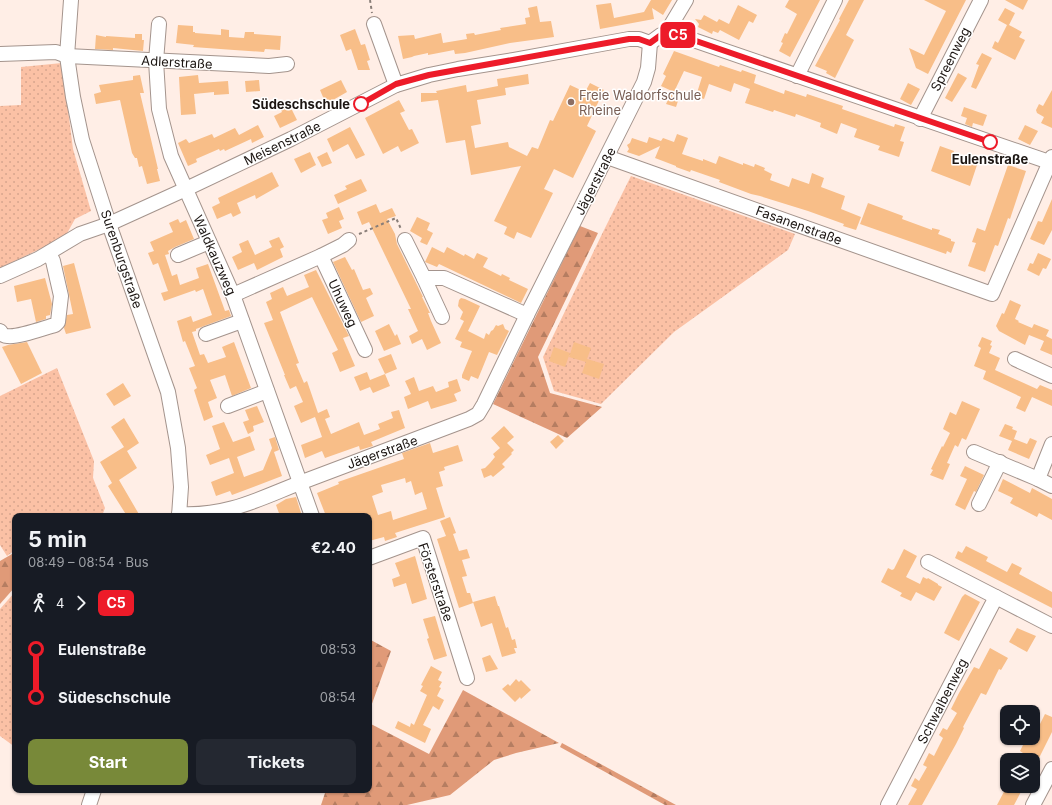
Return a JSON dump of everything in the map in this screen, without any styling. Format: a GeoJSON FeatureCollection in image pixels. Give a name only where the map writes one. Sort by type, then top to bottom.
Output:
{"type":"FeatureCollection","features":[{"type":"Feature","properties":{"kind":"street","name":"Surenburgstraße"},"geometry":{"type":"LineString","coordinates":[[71,0],[67,56],[82,140],[109,224],[168,392],[178,448],[181,487],[179,513]]}},
{"type":"Feature","properties":{"kind":"street"},"geometry":{"type":"LineString","coordinates":[[670,32],[671,25],[686,0]]}},
{"type":"Feature","properties":{"kind":"street"},"geometry":{"type":"LineString","coordinates":[[797,76],[835,0]]}},
{"type":"Feature","properties":{"kind":"street","name":"Spreenweg"},"geometry":{"type":"LineString","coordinates":[[920,119],[980,0]]}},
{"type":"Feature","properties":{"kind":"street","name":"Waldkauzweg"},"geometry":{"type":"LineString","coordinates":[[159,24],[156,61],[159,109],[171,156],[233,295],[300,482]]}},
{"type":"Feature","properties":{"kind":"street"},"geometry":{"type":"LineString","coordinates":[[374,24],[396,84]]}},
{"type":"Feature","properties":{"kind":"street"},"geometry":{"type":"LineString","coordinates":[[650,43],[661,35],[670,32],[920,119],[1051,160]]}},
{"type":"Feature","properties":{"kind":"street","name":"Meisenstraße"},"geometry":{"type":"LineString","coordinates":[[0,276],[38,259],[80,234],[109,224],[291,139],[396,84],[458,69],[629,39],[639,39],[650,43]]}},
{"type":"Feature","properties":{"kind":"street","name":"Jägerstraße"},"geometry":{"type":"LineString","coordinates":[[212,513],[245,505],[300,482],[469,419],[478,414],[644,82],[648,68],[650,43]]}},
{"type":"Feature","properties":{"kind":"street","name":"Adlerstraße"},"geometry":{"type":"LineString","coordinates":[[0,54],[56,52],[67,56],[156,61],[269,66],[287,64]]}},
{"type":"Feature","properties":{"kind":"street","name":"Fasanenstraße"},"geometry":{"type":"LineString","coordinates":[[607,157],[992,294],[1051,160]]}},
{"type":"Feature","properties":{"kind":"street"},"geometry":{"type":"LineString","coordinates":[[233,295],[321,256],[343,245],[349,240]]}},
{"type":"Feature","properties":{"kind":"street"},"geometry":{"type":"LineString","coordinates":[[405,240],[442,317]]}},
{"type":"Feature","properties":{"kind":"street"},"geometry":{"type":"LineString","coordinates":[[178,255],[210,242]]}},
{"type":"Feature","properties":{"kind":"street"},"geometry":{"type":"LineString","coordinates":[[0,331],[1,334],[5,336],[12,336],[55,325],[58,322],[61,296],[53,261],[49,253]]}},
{"type":"Feature","properties":{"kind":"street","name":"Uhuweg"},"geometry":{"type":"LineString","coordinates":[[321,256],[366,350]]}},
{"type":"Feature","properties":{"kind":"street"},"geometry":{"type":"LineString","coordinates":[[424,278],[444,278],[527,315]]}},
{"type":"Feature","properties":{"kind":"street"},"geometry":{"type":"LineString","coordinates":[[206,334],[242,321]]}},
{"type":"Feature","properties":{"kind":"street"},"geometry":{"type":"LineString","coordinates":[[1015,359],[1052,376]]}},
{"type":"Feature","properties":{"kind":"street"},"geometry":{"type":"LineString","coordinates":[[228,406],[267,391]]}},
{"type":"Feature","properties":{"kind":"street"},"geometry":{"type":"LineString","coordinates":[[1038,478],[1052,444]]}},
{"type":"Feature","properties":{"kind":"street"},"geometry":{"type":"LineString","coordinates":[[974,452],[1038,478],[1052,486]]}},
{"type":"Feature","properties":{"kind":"street"},"geometry":{"type":"LineString","coordinates":[[979,504],[1000,462]]}},
{"type":"Feature","properties":{"kind":"street"},"geometry":{"type":"LineString","coordinates":[[300,482],[311,513]]}},
{"type":"Feature","properties":{"kind":"street","name":"Försterstraße"},"geometry":{"type":"LineString","coordinates":[[372,557],[423,538],[467,678]]}},
{"type":"Feature","properties":{"kind":"street"},"geometry":{"type":"LineString","coordinates":[[928,562],[1052,626]]}},
{"type":"Feature","properties":{"kind":"street","name":"Schwalbenweg"},"geometry":{"type":"LineString","coordinates":[[888,805],[996,597]]}},
{"type":"Feature","properties":{"kind":"street"},"geometry":{"type":"LineString","coordinates":[[1033,805],[1052,769]]}},
{"type":"Feature","properties":{"kind":"street"},"geometry":{"type":"LineString","coordinates":[[89,805],[93,793]]}},
{"type":"Feature","properties":{"kind":"path"},"geometry":{"type":"LineString","coordinates":[[349,240],[396,218],[405,240]]}},
{"type":"Feature","properties":{"kind":"shaded area"},"geometry":{"type":"Polygon","coordinates":[[[62,63],[73,149],[91,211],[75,219],[65,237],[0,268],[0,106],[21,105],[21,67],[62,63]]]}},
{"type":"Feature","properties":{"kind":"shaded area"},"geometry":{"type":"Polygon","coordinates":[[[631,176],[795,234],[788,250],[674,332],[601,404],[554,391],[543,357],[631,176]]]}},
{"type":"Feature","properties":{"kind":"shaded area"},"geometry":{"type":"Polygon","coordinates":[[[57,368],[94,461],[93,478],[105,508],[103,513],[12,513],[12,552],[7,556],[0,545],[0,396],[57,368]]]}},
{"type":"Feature","properties":{"kind":"shaded area"},"geometry":{"type":"Polygon","coordinates":[[[12,595],[12,745],[0,736],[0,609],[12,595]]]}},
{"type":"Feature","properties":{"kind":"green space"},"geometry":{"type":"Polygon","coordinates":[[[580,226],[598,233],[538,357],[550,393],[602,407],[567,438],[493,404],[580,226]]]}},
{"type":"Feature","properties":{"kind":"green space"},"geometry":{"type":"Polygon","coordinates":[[[12,554],[12,590],[0,604],[0,561],[12,554]]]}},
{"type":"Feature","properties":{"kind":"green space"},"geometry":{"type":"Polygon","coordinates":[[[372,641],[391,651],[372,704],[372,641]]]}},
{"type":"Feature","properties":{"kind":"green space"},"geometry":{"type":"Polygon","coordinates":[[[463,690],[559,743],[516,753],[494,760],[450,795],[407,805],[321,805],[325,793],[372,793],[372,725],[429,754],[463,690]]]}},
{"type":"Feature","properties":{"kind":"green space"},"geometry":{"type":"Polygon","coordinates":[[[562,743],[676,805],[665,805],[560,747],[562,743]]]}},
{"type":"Feature","properties":{"kind":"building"},"geometry":{"type":"Polygon","coordinates":[[[651,0],[672,0],[663,15],[652,8],[654,19],[600,29],[596,5],[611,3],[614,18],[644,12],[651,0]]]}},
{"type":"Feature","properties":{"kind":"building"},"geometry":{"type":"Polygon","coordinates":[[[789,0],[820,0],[790,57],[779,51],[783,43],[781,42],[785,33],[787,34],[797,14],[785,7],[789,0]]]}},
{"type":"Feature","properties":{"kind":"building"},"geometry":{"type":"Polygon","coordinates":[[[849,0],[864,0],[846,35],[854,40],[835,78],[826,73],[827,71],[815,66],[849,0]]]}},
{"type":"Feature","properties":{"kind":"building"},"geometry":{"type":"Polygon","coordinates":[[[924,0],[966,0],[928,74],[916,68],[909,48],[924,55],[946,11],[924,0]]]}},
{"type":"Feature","properties":{"kind":"building"},"geometry":{"type":"Polygon","coordinates":[[[1005,0],[1028,0],[1023,10],[1005,0]]]}},
{"type":"Feature","properties":{"kind":"building"},"geometry":{"type":"Polygon","coordinates":[[[738,5],[757,15],[753,23],[749,21],[739,40],[720,30],[718,33],[713,31],[712,34],[698,27],[699,24],[695,19],[701,20],[704,15],[717,22],[719,19],[729,24],[738,5]]]}},
{"type":"Feature","properties":{"kind":"building"},"geometry":{"type":"Polygon","coordinates":[[[537,6],[540,22],[551,21],[554,37],[510,43],[465,53],[455,54],[454,50],[428,55],[428,53],[403,59],[398,36],[414,35],[415,39],[441,33],[443,43],[467,39],[466,34],[474,33],[475,35],[501,30],[500,28],[526,24],[525,18],[530,17],[528,8],[537,6]]]}},
{"type":"Feature","properties":{"kind":"building"},"geometry":{"type":"Polygon","coordinates":[[[1005,8],[1015,13],[1009,25],[1022,32],[1019,37],[1025,40],[1015,60],[992,48],[995,41],[998,43],[1007,25],[998,20],[1005,8]]]}},
{"type":"Feature","properties":{"kind":"building"},"geometry":{"type":"Polygon","coordinates":[[[178,25],[193,26],[193,32],[195,33],[221,35],[221,29],[229,30],[229,37],[244,38],[245,32],[281,36],[280,50],[265,49],[264,52],[234,50],[193,47],[194,45],[176,43],[178,25]]]}},
{"type":"Feature","properties":{"kind":"building"},"geometry":{"type":"Polygon","coordinates":[[[355,29],[361,45],[365,44],[370,60],[367,61],[370,70],[358,70],[351,49],[346,51],[340,35],[355,29]]]}},
{"type":"Feature","properties":{"kind":"building"},"geometry":{"type":"Polygon","coordinates":[[[135,34],[142,34],[142,40],[144,40],[143,51],[113,48],[113,50],[95,49],[96,35],[106,37],[135,38],[135,34]]]}},
{"type":"Feature","properties":{"kind":"building"},"geometry":{"type":"Polygon","coordinates":[[[674,51],[719,67],[720,65],[756,75],[754,83],[784,94],[785,90],[806,97],[807,94],[843,106],[842,109],[894,127],[895,124],[905,127],[900,141],[904,142],[899,157],[878,150],[880,146],[854,137],[857,129],[841,123],[837,134],[820,127],[821,123],[796,114],[795,117],[745,103],[750,89],[734,83],[731,92],[709,84],[704,99],[696,96],[702,77],[684,71],[674,92],[661,86],[666,76],[663,74],[674,51]]]}},
{"type":"Feature","properties":{"kind":"building"},"geometry":{"type":"Polygon","coordinates":[[[982,53],[992,58],[976,89],[971,87],[979,65],[976,64],[982,53]]]}},
{"type":"Feature","properties":{"kind":"building"},"geometry":{"type":"Polygon","coordinates":[[[958,73],[967,78],[952,102],[945,98],[958,73]]]}},
{"type":"Feature","properties":{"kind":"building"},"geometry":{"type":"Polygon","coordinates":[[[528,74],[529,84],[505,88],[506,95],[477,100],[481,124],[471,126],[475,148],[508,142],[509,147],[527,156],[532,147],[538,149],[550,120],[553,121],[570,85],[585,92],[590,83],[604,90],[587,126],[596,131],[573,178],[554,169],[544,189],[553,193],[531,238],[517,232],[514,239],[504,234],[507,227],[494,221],[521,166],[471,175],[465,140],[446,143],[438,100],[421,102],[421,93],[437,93],[436,91],[466,85],[467,92],[498,86],[497,79],[528,74]]]}},
{"type":"Feature","properties":{"kind":"building"},"geometry":{"type":"Polygon","coordinates":[[[140,75],[144,93],[140,93],[160,181],[147,184],[142,166],[139,167],[137,158],[135,158],[132,153],[120,100],[96,104],[94,94],[101,92],[99,85],[133,80],[133,76],[140,75]]]}},
{"type":"Feature","properties":{"kind":"building"},"geometry":{"type":"Polygon","coordinates":[[[198,75],[199,83],[228,81],[229,94],[214,95],[214,92],[194,94],[196,114],[181,115],[179,77],[198,75]]]}},
{"type":"Feature","properties":{"kind":"building"},"geometry":{"type":"Polygon","coordinates":[[[259,80],[260,91],[246,92],[245,81],[259,80]]]}},
{"type":"Feature","properties":{"kind":"building"},"geometry":{"type":"Polygon","coordinates":[[[341,80],[347,92],[326,104],[320,90],[341,80]]]}},
{"type":"Feature","properties":{"kind":"building"},"geometry":{"type":"Polygon","coordinates":[[[908,83],[920,89],[911,105],[900,99],[908,83]]]}},
{"type":"Feature","properties":{"kind":"building"},"geometry":{"type":"Polygon","coordinates":[[[1052,90],[1052,128],[1041,123],[1044,117],[1037,113],[1036,110],[1039,104],[1043,106],[1052,90]]]}},
{"type":"Feature","properties":{"kind":"building"},"geometry":{"type":"Polygon","coordinates":[[[671,94],[679,98],[676,107],[666,104],[671,94]]]}},
{"type":"Feature","properties":{"kind":"building"},"geometry":{"type":"Polygon","coordinates":[[[287,100],[297,120],[280,128],[274,116],[282,112],[278,104],[287,100]]]}},
{"type":"Feature","properties":{"kind":"building"},"geometry":{"type":"Polygon","coordinates":[[[399,100],[405,111],[400,113],[409,130],[412,129],[419,143],[401,152],[398,146],[383,154],[365,118],[399,100]]]}},
{"type":"Feature","properties":{"kind":"building"},"geometry":{"type":"Polygon","coordinates":[[[964,107],[987,115],[983,126],[973,123],[972,127],[965,124],[967,118],[961,116],[964,107]]]}},
{"type":"Feature","properties":{"kind":"building"},"geometry":{"type":"Polygon","coordinates":[[[258,125],[264,137],[252,143],[251,139],[225,151],[224,149],[220,151],[219,149],[196,159],[197,162],[188,166],[178,143],[186,139],[189,143],[212,134],[214,138],[235,128],[239,135],[258,125]]]}},
{"type":"Feature","properties":{"kind":"building"},"geometry":{"type":"Polygon","coordinates":[[[1025,125],[1038,131],[1030,145],[1018,139],[1025,125]]]}},
{"type":"Feature","properties":{"kind":"building"},"geometry":{"type":"Polygon","coordinates":[[[350,127],[365,155],[356,159],[348,144],[333,152],[327,139],[350,127]]]}},
{"type":"Feature","properties":{"kind":"building"},"geometry":{"type":"Polygon","coordinates":[[[677,134],[688,138],[682,154],[716,164],[719,156],[743,165],[743,163],[754,167],[755,164],[765,168],[764,170],[772,174],[770,180],[789,187],[792,178],[809,184],[812,173],[824,178],[821,187],[845,196],[841,209],[861,217],[856,230],[808,211],[751,194],[719,182],[720,180],[691,170],[690,172],[655,158],[660,146],[639,156],[627,152],[629,149],[627,145],[630,143],[632,138],[647,143],[649,137],[661,141],[663,138],[674,142],[677,134]]]}},
{"type":"Feature","properties":{"kind":"building"},"geometry":{"type":"Polygon","coordinates":[[[940,146],[954,151],[952,156],[977,165],[970,186],[931,171],[940,146]]]}},
{"type":"Feature","properties":{"kind":"building"},"geometry":{"type":"Polygon","coordinates":[[[310,152],[316,165],[301,173],[294,159],[310,152]]]}},
{"type":"Feature","properties":{"kind":"building"},"geometry":{"type":"Polygon","coordinates":[[[327,152],[332,163],[322,167],[317,157],[327,152]]]}},
{"type":"Feature","properties":{"kind":"building"},"geometry":{"type":"Polygon","coordinates":[[[1008,165],[1026,171],[1010,219],[1008,218],[998,246],[995,245],[985,272],[968,266],[976,243],[972,242],[977,228],[985,231],[1008,165]]]}},
{"type":"Feature","properties":{"kind":"building"},"geometry":{"type":"Polygon","coordinates":[[[272,172],[279,186],[256,199],[255,195],[237,203],[241,213],[233,217],[231,213],[217,219],[212,207],[220,203],[218,198],[272,172]]]}},
{"type":"Feature","properties":{"kind":"building"},"geometry":{"type":"Polygon","coordinates":[[[361,179],[367,191],[338,204],[334,195],[347,189],[345,186],[361,179]]]}},
{"type":"Feature","properties":{"kind":"building"},"geometry":{"type":"Polygon","coordinates":[[[1052,199],[1052,230],[1044,245],[1030,239],[1038,221],[1042,222],[1052,199]]]}},
{"type":"Feature","properties":{"kind":"building"},"geometry":{"type":"Polygon","coordinates":[[[868,203],[903,216],[902,219],[932,230],[932,228],[940,230],[938,234],[955,242],[951,253],[947,251],[946,254],[860,224],[868,203]]]}},
{"type":"Feature","properties":{"kind":"building"},"geometry":{"type":"Polygon","coordinates":[[[376,204],[380,213],[392,208],[396,216],[387,219],[395,234],[397,244],[430,313],[428,313],[441,343],[427,350],[422,339],[412,344],[409,336],[418,331],[408,309],[411,309],[369,222],[362,225],[357,212],[376,204]]]}},
{"type":"Feature","properties":{"kind":"building"},"geometry":{"type":"Polygon","coordinates":[[[339,207],[344,219],[339,221],[342,228],[328,234],[322,220],[328,218],[326,213],[339,207]]]}},
{"type":"Feature","properties":{"kind":"building"},"geometry":{"type":"Polygon","coordinates":[[[417,217],[430,223],[427,230],[433,233],[427,245],[420,242],[422,238],[410,231],[417,217]]]}},
{"type":"Feature","properties":{"kind":"building"},"geometry":{"type":"Polygon","coordinates":[[[178,219],[180,223],[186,220],[194,239],[175,247],[168,251],[169,254],[165,255],[172,276],[177,274],[180,285],[199,278],[196,268],[208,264],[225,311],[229,310],[231,316],[196,329],[196,331],[192,332],[200,355],[204,354],[208,363],[226,357],[222,347],[234,342],[251,388],[232,396],[225,375],[210,380],[217,398],[208,402],[213,417],[204,421],[194,390],[197,388],[189,368],[195,366],[185,341],[183,342],[177,321],[191,316],[193,322],[212,315],[203,289],[196,292],[195,290],[164,301],[161,293],[168,291],[158,263],[153,265],[148,253],[154,251],[150,242],[173,232],[169,223],[178,219]]]}},
{"type":"Feature","properties":{"kind":"building"},"geometry":{"type":"Polygon","coordinates":[[[279,237],[284,247],[280,249],[283,257],[257,270],[254,263],[238,270],[232,257],[242,252],[239,244],[248,240],[255,255],[272,247],[269,241],[279,237]]]}},
{"type":"Feature","properties":{"kind":"building"},"geometry":{"type":"Polygon","coordinates":[[[432,247],[444,253],[447,247],[464,256],[465,254],[474,259],[477,253],[488,258],[483,267],[501,276],[502,274],[510,278],[509,280],[528,289],[521,303],[439,264],[437,267],[425,262],[432,247]]]}},
{"type":"Feature","properties":{"kind":"building"},"geometry":{"type":"Polygon","coordinates":[[[1038,253],[1051,259],[1046,269],[1043,268],[1039,276],[1027,270],[1030,263],[1033,264],[1038,253]]]}},
{"type":"Feature","properties":{"kind":"building"},"geometry":{"type":"Polygon","coordinates":[[[345,257],[352,270],[354,269],[363,290],[370,288],[373,294],[366,298],[374,316],[361,322],[333,262],[345,257]]]}},
{"type":"Feature","properties":{"kind":"building"},"geometry":{"type":"Polygon","coordinates":[[[74,263],[91,328],[66,334],[64,328],[67,315],[73,314],[63,266],[74,263]]]}},
{"type":"Feature","properties":{"kind":"building"},"geometry":{"type":"Polygon","coordinates":[[[316,270],[349,336],[343,338],[355,366],[340,372],[332,353],[338,350],[312,297],[280,312],[299,363],[296,364],[304,383],[307,381],[318,413],[327,409],[330,417],[325,419],[331,434],[359,422],[364,435],[380,429],[378,424],[393,418],[391,412],[399,410],[405,428],[371,442],[373,446],[360,450],[359,446],[325,458],[322,451],[305,458],[301,445],[322,437],[315,417],[301,423],[294,406],[303,402],[296,386],[290,389],[264,323],[273,320],[266,302],[272,299],[270,293],[283,287],[287,296],[309,287],[304,275],[316,270]]]}},
{"type":"Feature","properties":{"kind":"building"},"geometry":{"type":"Polygon","coordinates":[[[45,278],[52,304],[50,315],[46,316],[46,319],[36,322],[31,299],[17,302],[14,286],[45,278]]]}},
{"type":"Feature","properties":{"kind":"building"},"geometry":{"type":"Polygon","coordinates":[[[461,298],[480,306],[468,331],[484,339],[486,333],[489,335],[496,325],[498,326],[503,324],[505,329],[509,331],[497,355],[489,352],[478,379],[471,376],[469,381],[462,378],[462,375],[472,351],[460,347],[462,342],[455,339],[464,321],[460,319],[463,312],[458,306],[461,298]]]}},
{"type":"Feature","properties":{"kind":"building"},"geometry":{"type":"Polygon","coordinates":[[[1010,300],[1021,305],[1015,319],[1019,321],[1018,322],[1032,328],[1034,324],[1049,330],[1046,336],[1052,339],[1052,355],[1040,350],[1044,341],[1029,335],[1025,345],[999,331],[996,326],[1002,313],[1004,314],[1010,300]]]}},
{"type":"Feature","properties":{"kind":"building"},"geometry":{"type":"Polygon","coordinates":[[[389,324],[395,336],[397,334],[401,344],[384,351],[375,331],[389,324]]]}},
{"type":"Feature","properties":{"kind":"building"},"geometry":{"type":"Polygon","coordinates":[[[982,337],[992,341],[990,345],[992,346],[989,353],[1000,358],[995,370],[1037,389],[1040,385],[1052,390],[1052,406],[1032,397],[1025,412],[1016,408],[1021,397],[983,379],[986,371],[974,366],[981,348],[978,346],[982,337]]]}},
{"type":"Feature","properties":{"kind":"building"},"geometry":{"type":"Polygon","coordinates":[[[27,342],[42,373],[21,384],[2,347],[27,342]]]}},
{"type":"Feature","properties":{"kind":"building"},"geometry":{"type":"Polygon","coordinates":[[[574,342],[591,348],[587,359],[604,364],[599,379],[582,373],[586,362],[569,357],[574,342]]]}},
{"type":"Feature","properties":{"kind":"building"},"geometry":{"type":"Polygon","coordinates":[[[554,347],[570,353],[565,367],[549,361],[554,347]]]}},
{"type":"Feature","properties":{"kind":"building"},"geometry":{"type":"Polygon","coordinates":[[[391,354],[397,369],[385,374],[378,359],[391,354]]]}},
{"type":"Feature","properties":{"kind":"building"},"geometry":{"type":"Polygon","coordinates":[[[367,372],[370,380],[385,374],[390,386],[373,393],[370,387],[360,391],[354,377],[367,372]]]}},
{"type":"Feature","properties":{"kind":"building"},"geometry":{"type":"Polygon","coordinates":[[[414,377],[419,391],[433,386],[436,392],[449,387],[448,382],[457,379],[461,391],[454,394],[457,401],[431,409],[428,401],[408,409],[404,397],[411,394],[405,381],[414,377]]]}},
{"type":"Feature","properties":{"kind":"building"},"geometry":{"type":"Polygon","coordinates":[[[123,383],[131,396],[114,406],[106,394],[123,383]]]}},
{"type":"Feature","properties":{"kind":"building"},"geometry":{"type":"Polygon","coordinates":[[[962,401],[980,409],[966,440],[962,438],[958,447],[955,445],[947,463],[950,464],[943,480],[930,475],[933,470],[931,469],[950,433],[943,429],[950,412],[956,415],[962,401]]]}},
{"type":"Feature","properties":{"kind":"building"},"geometry":{"type":"Polygon","coordinates":[[[257,406],[264,422],[253,426],[254,431],[248,434],[243,422],[249,420],[245,410],[257,406]]]}},
{"type":"Feature","properties":{"kind":"building"},"geometry":{"type":"Polygon","coordinates":[[[124,418],[139,443],[127,451],[137,468],[119,480],[138,513],[125,513],[108,486],[112,483],[100,462],[124,447],[111,427],[124,418]]]}},
{"type":"Feature","properties":{"kind":"building"},"geometry":{"type":"Polygon","coordinates":[[[224,422],[233,442],[250,436],[255,450],[237,457],[244,477],[263,470],[272,448],[269,439],[275,437],[279,450],[274,452],[282,476],[232,495],[230,491],[216,496],[211,482],[234,473],[229,458],[210,465],[206,455],[220,449],[212,426],[224,422]]]}},
{"type":"Feature","properties":{"kind":"building"},"geometry":{"type":"Polygon","coordinates":[[[1005,424],[1013,427],[1012,429],[1017,431],[1014,439],[1027,444],[1030,438],[1037,441],[1029,459],[1008,450],[1012,441],[999,436],[1005,424]]]}},
{"type":"Feature","properties":{"kind":"building"},"geometry":{"type":"Polygon","coordinates":[[[504,426],[514,437],[507,443],[514,450],[502,464],[505,467],[493,477],[491,475],[484,478],[481,469],[485,468],[490,463],[495,457],[493,454],[500,448],[491,438],[504,426]]]}},
{"type":"Feature","properties":{"kind":"building"},"geometry":{"type":"Polygon","coordinates":[[[558,435],[564,441],[556,449],[550,442],[558,435]]]}},
{"type":"Feature","properties":{"kind":"building"},"geometry":{"type":"Polygon","coordinates":[[[430,443],[433,453],[458,445],[463,461],[444,467],[445,470],[439,472],[443,486],[436,488],[445,517],[395,533],[397,537],[385,541],[384,537],[372,540],[372,513],[325,513],[317,493],[339,484],[338,482],[404,459],[402,453],[430,443]],[[405,478],[381,485],[383,492],[372,496],[378,515],[391,511],[393,520],[427,509],[422,492],[415,495],[411,481],[406,483],[405,478]]]}},
{"type":"Feature","properties":{"kind":"building"},"geometry":{"type":"Polygon","coordinates":[[[965,466],[984,475],[965,510],[955,505],[967,479],[960,476],[965,466]]]}},
{"type":"Feature","properties":{"kind":"building"},"geometry":{"type":"Polygon","coordinates":[[[1003,479],[1030,493],[1032,488],[1052,499],[1052,520],[1039,513],[1037,517],[1010,503],[1013,498],[998,491],[1003,479]]]}},
{"type":"Feature","properties":{"kind":"building"},"geometry":{"type":"Polygon","coordinates":[[[296,497],[301,513],[279,513],[276,505],[286,499],[296,497]]]}},
{"type":"Feature","properties":{"kind":"building"},"geometry":{"type":"Polygon","coordinates":[[[450,517],[456,533],[453,534],[459,551],[467,549],[470,558],[462,560],[467,576],[462,577],[467,593],[470,593],[473,603],[459,608],[437,539],[446,536],[440,521],[450,517]]]}},
{"type":"Feature","properties":{"kind":"building"},"geometry":{"type":"Polygon","coordinates":[[[966,546],[988,557],[986,561],[1007,572],[1012,563],[1022,568],[1019,574],[1052,592],[1052,608],[955,558],[958,551],[962,553],[966,546]]]}},
{"type":"Feature","properties":{"kind":"building"},"geometry":{"type":"Polygon","coordinates":[[[904,549],[917,556],[906,577],[920,584],[923,577],[928,578],[942,587],[934,601],[916,592],[911,601],[900,596],[902,593],[881,582],[888,568],[892,570],[894,569],[904,549]]]}},
{"type":"Feature","properties":{"kind":"building"},"geometry":{"type":"Polygon","coordinates":[[[415,556],[427,599],[412,604],[406,583],[394,587],[392,579],[400,576],[395,563],[415,556]]]}},
{"type":"Feature","properties":{"kind":"building"},"geometry":{"type":"Polygon","coordinates":[[[965,594],[980,602],[959,641],[944,633],[962,597],[965,594]]]}},
{"type":"Feature","properties":{"kind":"building"},"geometry":{"type":"Polygon","coordinates":[[[495,596],[506,628],[508,627],[512,640],[515,639],[517,648],[514,648],[516,653],[502,657],[492,623],[481,627],[473,602],[495,596]]]}},
{"type":"Feature","properties":{"kind":"building"},"geometry":{"type":"Polygon","coordinates":[[[435,616],[447,656],[434,660],[427,639],[429,638],[423,619],[435,616]]]}},
{"type":"Feature","properties":{"kind":"building"},"geometry":{"type":"Polygon","coordinates":[[[1017,628],[1036,636],[1027,652],[1009,642],[1017,628]]]}},
{"type":"Feature","properties":{"kind":"building"},"geometry":{"type":"Polygon","coordinates":[[[990,648],[1008,658],[1001,670],[999,669],[986,695],[981,693],[956,744],[922,805],[908,805],[917,789],[911,786],[915,778],[919,781],[927,767],[923,765],[929,753],[934,756],[943,738],[939,735],[943,728],[947,730],[957,713],[951,709],[959,693],[974,667],[979,669],[990,648]]]}},
{"type":"Feature","properties":{"kind":"building"},"geometry":{"type":"Polygon","coordinates":[[[490,655],[498,669],[486,672],[482,658],[490,655]]]}},
{"type":"Feature","properties":{"kind":"building"},"geometry":{"type":"Polygon","coordinates":[[[431,666],[442,672],[438,680],[442,682],[439,687],[441,688],[437,696],[444,700],[439,710],[433,706],[423,725],[431,729],[425,743],[395,728],[398,721],[410,727],[411,723],[414,725],[427,695],[420,691],[423,686],[421,685],[431,666]]]}},
{"type":"Feature","properties":{"kind":"building"},"geometry":{"type":"Polygon","coordinates":[[[516,679],[519,682],[521,680],[531,690],[515,702],[502,689],[508,684],[510,686],[516,679]]]}},
{"type":"Feature","properties":{"kind":"building"},"geometry":{"type":"Polygon","coordinates":[[[1045,714],[1052,717],[1052,732],[1040,756],[1040,753],[1023,753],[1020,751],[1023,745],[1040,745],[1040,724],[1045,714]]]}},
{"type":"Feature","properties":{"kind":"building"},"geometry":{"type":"Polygon","coordinates":[[[1003,793],[1020,793],[1014,805],[997,805],[1003,793]]]}},
{"type":"Feature","properties":{"kind":"bus line","name":"C5"},"geometry":{"type":"LineString","coordinates":[[361,104],[396,84],[429,75],[629,39],[639,39],[650,43],[661,35],[670,32],[990,142]]}},
{"type":"Feature","properties":{"kind":"place","name":"Freie Waldorfschule Rheine"},"geometry":{"type":"Point","coordinates":[571,102]}},
{"type":"Feature","properties":{"kind":"place","name":"Südeschschule"},"geometry":{"type":"Point","coordinates":[361,104]}},
{"type":"Feature","properties":{"kind":"place","name":"Eulenstraße"},"geometry":{"type":"Point","coordinates":[990,142]}}]}
